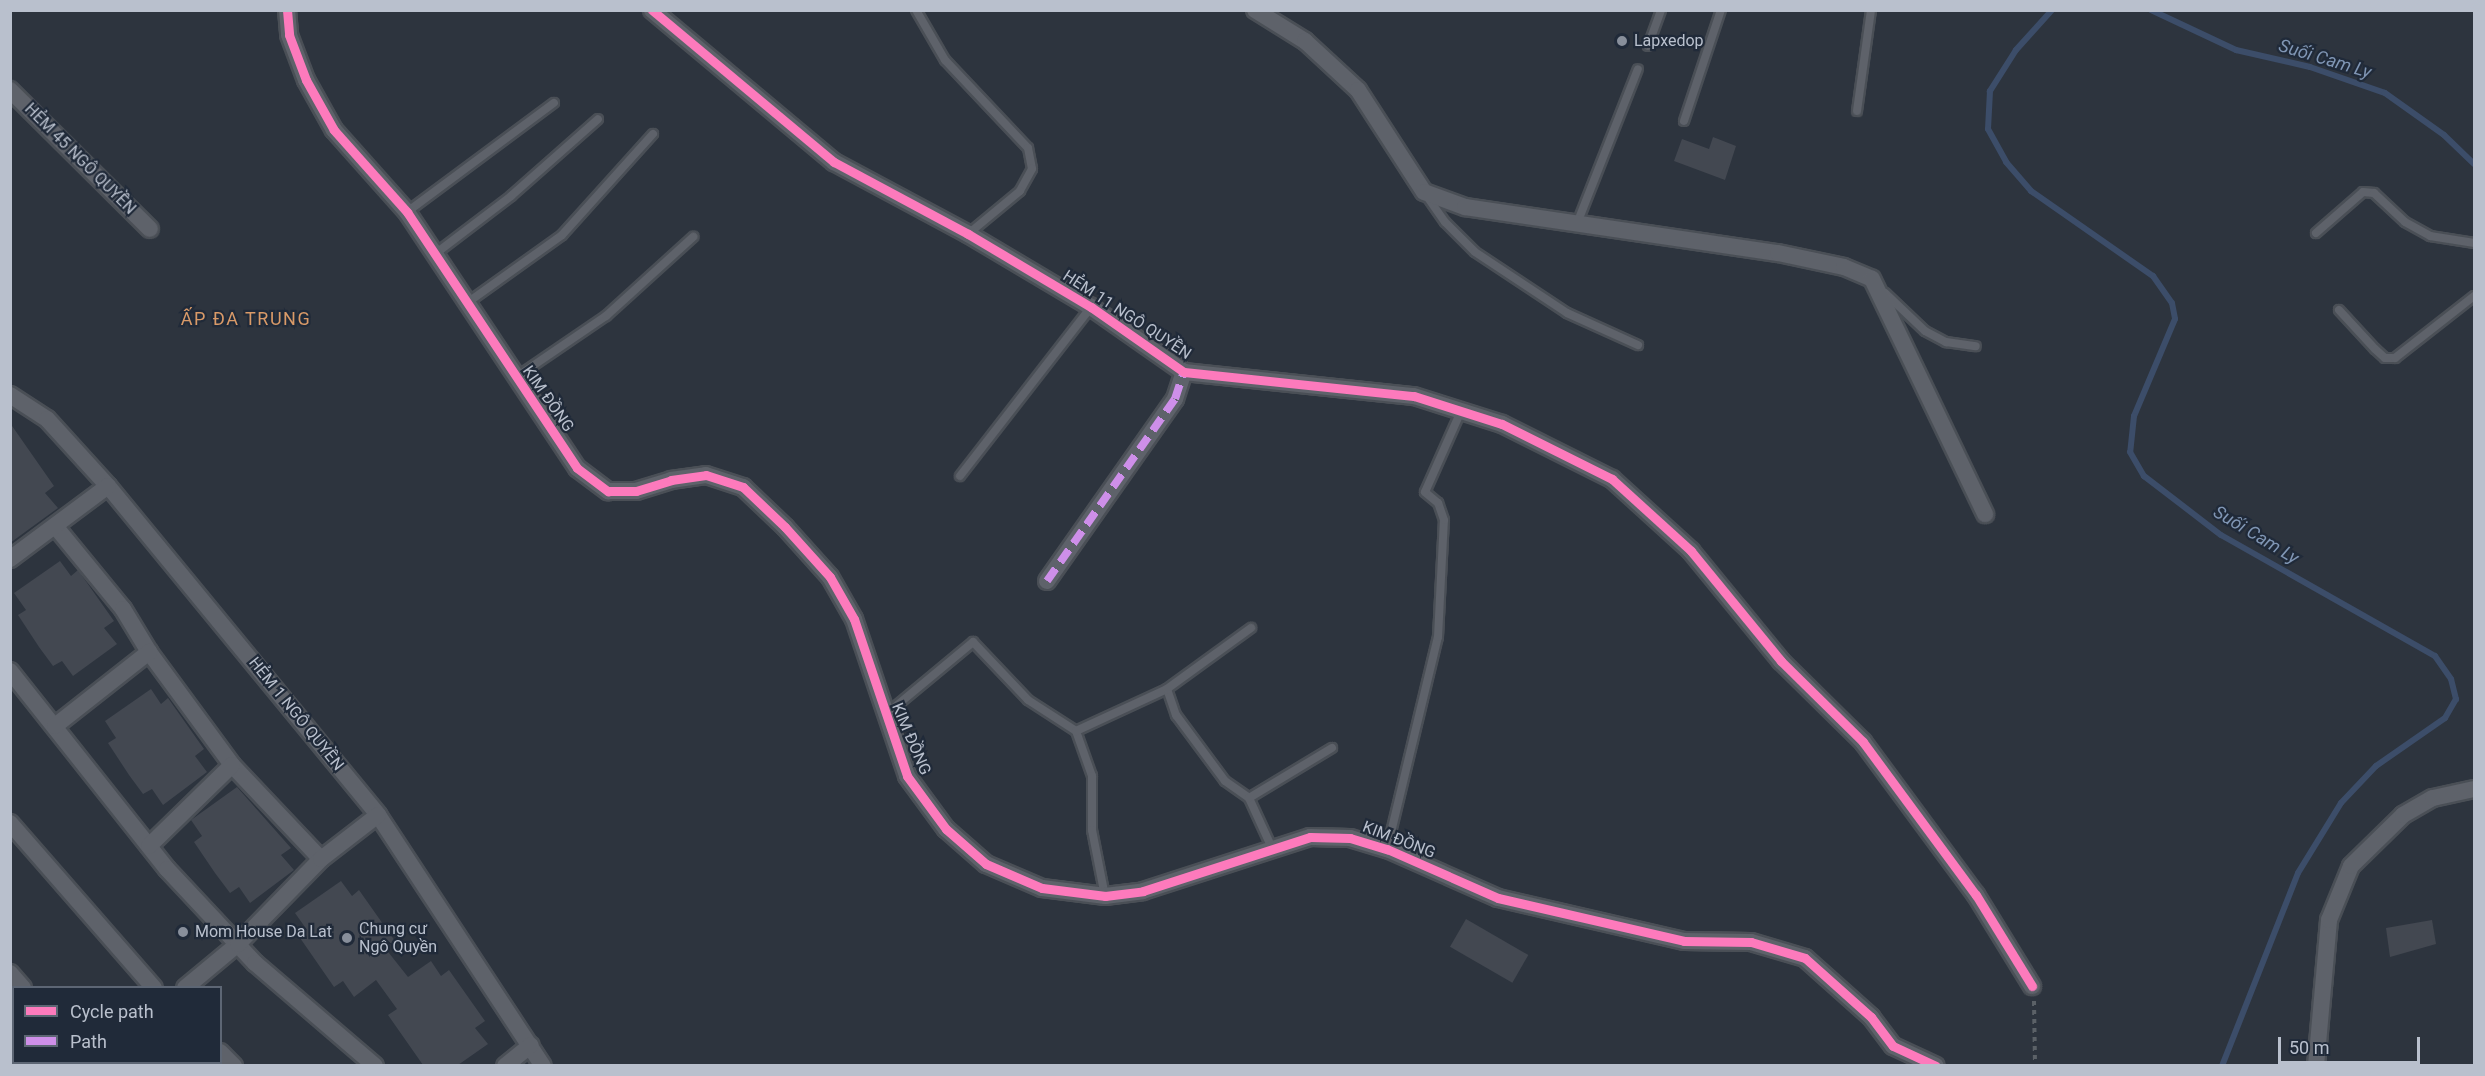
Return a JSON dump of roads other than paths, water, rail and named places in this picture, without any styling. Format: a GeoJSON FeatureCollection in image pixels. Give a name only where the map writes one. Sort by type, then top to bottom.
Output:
{"type":"FeatureCollection","features":[{"type":"Feature","properties":{"kind":"street","name":"KIM ĐỒNG"},"geometry":{"type":"LineString","coordinates":[[287,10],[289,35],[306,80],[334,130],[407,212],[514,378],[577,468],[608,491],[636,492],[671,480],[706,475],[743,487],[830,577],[854,619],[884,716],[907,776],[946,829],[986,864],[1042,888],[1105,896],[1143,891],[1310,837],[1350,838],[1387,849],[1498,898],[1684,941],[1752,942],[1805,958],[1870,1017],[1893,1046],[1936,1065]]}},
{"type":"Feature","properties":{"kind":"street","name":"HẺM 11 NGÔ QUYỀN"},"geometry":{"type":"LineString","coordinates":[[652,10],[834,162],[968,234],[1091,307],[1184,372],[1414,396],[1502,424],[1612,479],[1670,529],[1781,661],[1863,742],[1976,895],[2032,986]]}},
{"type":"Feature","properties":{"kind":"street"},"geometry":{"type":"LineString","coordinates":[[1255,10],[1305,41],[1358,90],[1424,192],[1465,207],[1578,221],[1778,253],[1844,267],[1872,279],[1985,514]]}},
{"type":"Feature","properties":{"kind":"street","name":"HẺM 45 NGÔ QUYỀN"},"geometry":{"type":"LineString","coordinates":[[10,90],[150,229]]}},
{"type":"Feature","properties":{"kind":"street"},"geometry":{"type":"LineString","coordinates":[[1047,581],[1174,399],[1184,372]]}},
{"type":"Feature","properties":{"kind":"street","name":"HẺM 1 NGÔ QUYỀN"},"geometry":{"type":"LineString","coordinates":[[10,395],[47,418],[108,486],[378,815],[543,1065]]}},
{"type":"Feature","properties":{"kind":"street"},"geometry":{"type":"LineString","coordinates":[[10,559],[108,486]]}},
{"type":"Feature","properties":{"kind":"street"},"geometry":{"type":"LineString","coordinates":[[55,526],[123,609],[149,652],[232,765],[321,859]]}},
{"type":"Feature","properties":{"kind":"street"},"geometry":{"type":"LineString","coordinates":[[55,726],[149,652]]}},
{"type":"Feature","properties":{"kind":"street"},"geometry":{"type":"LineString","coordinates":[[10,671],[149,846],[238,944],[367,1063]]}},
{"type":"Feature","properties":{"kind":"street"},"geometry":{"type":"LineString","coordinates":[[149,846],[232,765]]}},
{"type":"Feature","properties":{"kind":"street"},"geometry":{"type":"LineString","coordinates":[[2316,1065],[2329,920],[2351,866],[2403,815],[2433,798],[2475,789]]}},
{"type":"Feature","properties":{"kind":"street"},"geometry":{"type":"LineString","coordinates":[[186,986],[238,944],[321,859],[378,815]]}},
{"type":"Feature","properties":{"kind":"street"},"geometry":{"type":"LineString","coordinates":[[10,823],[153,986]]}},
{"type":"Feature","properties":{"kind":"street"},"geometry":{"type":"LineString","coordinates":[[10,973],[22,986]]}},
{"type":"Feature","properties":{"kind":"street"},"geometry":{"type":"LineString","coordinates":[[505,1065],[531,1045]]}},
{"type":"Feature","properties":{"kind":"street"},"geometry":{"type":"LineString","coordinates":[[222,1054],[234,1065]]}},
{"type":"Feature","properties":{"kind":"lane"},"geometry":{"type":"LineString","coordinates":[[916,10],[945,60],[1028,148],[1032,169],[1020,191],[968,234]]}},
{"type":"Feature","properties":{"kind":"lane"},"geometry":{"type":"LineString","coordinates":[[1648,46],[1661,10]]}},
{"type":"Feature","properties":{"kind":"lane"},"geometry":{"type":"LineString","coordinates":[[1684,122],[1720,10]]}},
{"type":"Feature","properties":{"kind":"lane"},"geometry":{"type":"LineString","coordinates":[[1857,111],[1871,10]]}},
{"type":"Feature","properties":{"kind":"lane"},"geometry":{"type":"LineString","coordinates":[[1578,221],[1638,69]]}},
{"type":"Feature","properties":{"kind":"lane"},"geometry":{"type":"LineString","coordinates":[[407,212],[554,103]]}},
{"type":"Feature","properties":{"kind":"lane"},"geometry":{"type":"LineString","coordinates":[[435,254],[511,196],[598,119]]}},
{"type":"Feature","properties":{"kind":"lane"},"geometry":{"type":"LineString","coordinates":[[467,303],[562,235],[653,134]]}},
{"type":"Feature","properties":{"kind":"lane"},"geometry":{"type":"LineString","coordinates":[[1424,192],[1445,222],[1475,252],[1567,313],[1638,345]]}},
{"type":"Feature","properties":{"kind":"lane"},"geometry":{"type":"LineString","coordinates":[[2316,233],[2363,192],[2374,193],[2405,222],[2430,236],[2475,243]]}},
{"type":"Feature","properties":{"kind":"lane"},"geometry":{"type":"LineString","coordinates":[[514,378],[606,316],[693,237]]}},
{"type":"Feature","properties":{"kind":"lane"},"geometry":{"type":"LineString","coordinates":[[1872,279],[1926,331],[1946,342],[1976,346]]}},
{"type":"Feature","properties":{"kind":"lane"},"geometry":{"type":"LineString","coordinates":[[2339,310],[2375,350],[2385,358],[2395,358],[2475,296]]}},
{"type":"Feature","properties":{"kind":"lane"},"geometry":{"type":"LineString","coordinates":[[960,476],[1091,307]]}},
{"type":"Feature","properties":{"kind":"lane"},"geometry":{"type":"LineString","coordinates":[[1387,849],[1438,637],[1444,520],[1438,503],[1425,492],[1461,411]]}},
{"type":"Feature","properties":{"kind":"lane"},"geometry":{"type":"LineString","coordinates":[[1076,731],[1167,689],[1251,628]]}},
{"type":"Feature","properties":{"kind":"lane"},"geometry":{"type":"LineString","coordinates":[[884,716],[973,642],[1028,700],[1076,731],[1092,776],[1092,830],[1105,896]]}},
{"type":"Feature","properties":{"kind":"lane"},"geometry":{"type":"LineString","coordinates":[[1167,689],[1176,715],[1218,772],[1249,798],[1272,848]]}},
{"type":"Feature","properties":{"kind":"lane"},"geometry":{"type":"LineString","coordinates":[[1249,798],[1332,748]]}},
{"type":"Feature","properties":{"kind":"waterway","name":"Suối Cam Ly"},"geometry":{"type":"LineString","coordinates":[[2052,10],[2016,50],[1990,91],[1988,129],[2006,162],[2031,191],[2153,276],[2172,303],[2175,319],[2134,416],[2130,452],[2144,476],[2221,535],[2435,656],[2451,679],[2456,699],[2445,718],[2376,766],[2341,803],[2298,873],[2222,1066]]}},
{"type":"Feature","properties":{"kind":"waterway","name":"Suối Cam Ly"},"geometry":{"type":"LineString","coordinates":[[2151,10],[2236,50],[2310,67],[2385,93],[2444,135],[2474,164]]}},
{"type":"Feature","properties":{"kind":"place","name":"Lapxedop"},"geometry":{"type":"Point","coordinates":[1622,41]}},
{"type":"Feature","properties":{"kind":"place","name":"Mom House Da Lat"},"geometry":{"type":"Point","coordinates":[183,932]}},
{"type":"Feature","properties":{"kind":"place","name":"Chung cư Ngô Quyền"},"geometry":{"type":"Point","coordinates":[347,938]}},
{"type":"Feature","properties":{"kind":"district","name":"ẤP ĐA TRUNG"},"geometry":{"type":"Point","coordinates":[246,319]}}]}
